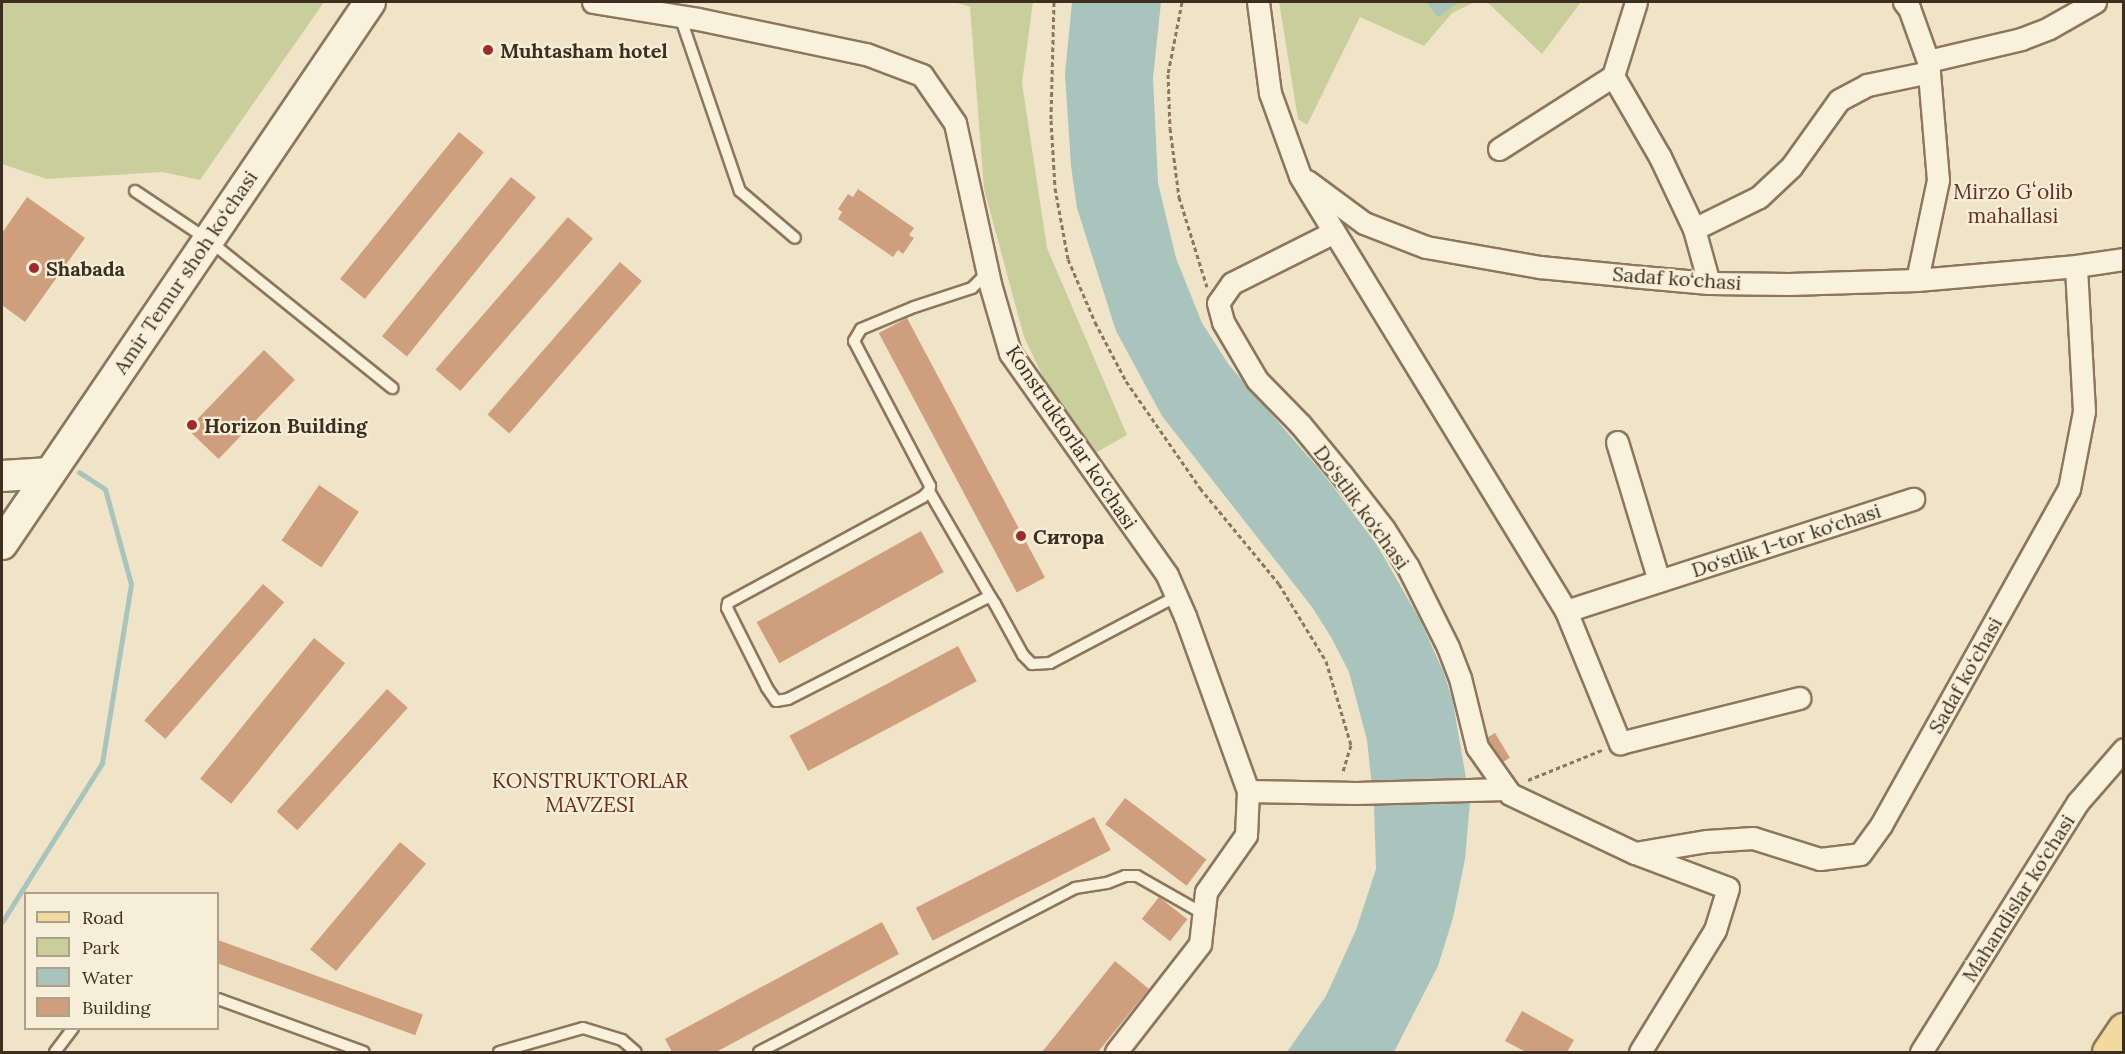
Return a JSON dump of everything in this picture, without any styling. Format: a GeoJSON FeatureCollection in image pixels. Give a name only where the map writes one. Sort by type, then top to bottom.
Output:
{"type":"FeatureCollection","features":[{"type":"Feature","properties":{"kind":"main road","name":"Amir Temur shoh ko‘chasi"},"geometry":{"type":"LineString","coordinates":[[2,544],[370,2]]}},
{"type":"Feature","properties":{"kind":"main road"},"geometry":{"type":"LineString","coordinates":[[2,476],[42,484]]}},
{"type":"Feature","properties":{"kind":"main road"},"geometry":{"type":"LineString","coordinates":[[2,497],[42,484]]}},
{"type":"Feature","properties":{"kind":"main road"},"geometry":{"type":"LineString","coordinates":[[2109,1053],[2124,1030]]}},
{"type":"Feature","properties":{"kind":"street","name":"Konstruktorlar ko‘chasi"},"geometry":{"type":"LineString","coordinates":[[593,2],[680,16],[866,54],[922,75],[955,123],[987,273],[1010,353],[1161,566],[1177,596],[1248,791],[1246,835],[1206,892],[1200,944],[1116,1053]]}},
{"type":"Feature","properties":{"kind":"street"},"geometry":{"type":"LineString","coordinates":[[1258,2],[1270,93],[1300,176],[1566,611],[1620,743],[1798,698]]}},
{"type":"Feature","properties":{"kind":"street"},"geometry":{"type":"LineString","coordinates":[[1499,149],[1613,76],[1636,2]]}},
{"type":"Feature","properties":{"kind":"street"},"geometry":{"type":"LineString","coordinates":[[1904,2],[1909,8],[1928,66],[1938,180],[1917,280]]}},
{"type":"Feature","properties":{"kind":"street"},"geometry":{"type":"LineString","coordinates":[[1694,229],[1759,197],[1791,167],[1839,100],[1867,85],[2021,39],[2049,28],[2095,2]]}},
{"type":"Feature","properties":{"kind":"street"},"geometry":{"type":"LineString","coordinates":[[1613,76],[1660,157],[1694,229],[1709,283]]}},
{"type":"Feature","properties":{"kind":"street","name":"Sadaf ko‘chasi"},"geometry":{"type":"LineString","coordinates":[[1300,176],[1364,223],[1426,247],[1540,267],[1709,283],[1790,284],[1917,280],[2076,266],[2124,259]]}},
{"type":"Feature","properties":{"kind":"street"},"geometry":{"type":"LineString","coordinates":[[1232,283],[1334,232]]}},
{"type":"Feature","properties":{"kind":"street","name":"Sadaf ko‘chasi"},"geometry":{"type":"LineString","coordinates":[[1635,853],[1707,841],[1754,838],[1820,859],[1860,854],[1881,825],[2069,489],[2084,411],[2076,266]]}},
{"type":"Feature","properties":{"kind":"street","name":"Do‘stlik ko‘chasi"},"geometry":{"type":"LineString","coordinates":[[1232,283],[1218,303],[1223,322],[1257,380],[1300,424],[1342,475],[1384,529],[1408,567],[1448,647],[1460,678],[1477,747],[1510,794],[1635,853],[1728,888],[1715,930],[1640,1053]]}},
{"type":"Feature","properties":{"kind":"street"},"geometry":{"type":"LineString","coordinates":[[1617,442],[1659,581]]}},
{"type":"Feature","properties":{"kind":"street","name":"Do‘stlik 1-tor ko‘chasi"},"geometry":{"type":"LineString","coordinates":[[1566,611],[1913,499]]}},
{"type":"Feature","properties":{"kind":"street","name":"Mahandislar ko‘chasi"},"geometry":{"type":"LineString","coordinates":[[1921,1053],[2078,802],[2124,749]]}},
{"type":"Feature","properties":{"kind":"street"},"geometry":{"type":"LineString","coordinates":[[1248,791],[1346,793],[1506,789]]}},
{"type":"Feature","properties":{"kind":"lane"},"geometry":{"type":"LineString","coordinates":[[680,16],[740,191],[795,238]]}},
{"type":"Feature","properties":{"kind":"lane"},"geometry":{"type":"LineString","coordinates":[[135,191],[207,240],[392,388]]}},
{"type":"Feature","properties":{"kind":"lane"},"geometry":{"type":"LineString","coordinates":[[987,273],[972,288],[914,307],[861,329],[854,341],[930,486],[928,491],[923,497],[728,603],[727,608],[767,688],[776,701],[788,699],[977,601],[991,598]]}},
{"type":"Feature","properties":{"kind":"lane"},"geometry":{"type":"LineString","coordinates":[[928,491],[1023,655],[1032,664],[1050,663],[1177,596]]}},
{"type":"Feature","properties":{"kind":"lane"},"geometry":{"type":"LineString","coordinates":[[759,1053],[1075,888],[1107,883],[1125,876],[1137,876],[1204,914]]}},
{"type":"Feature","properties":{"kind":"lane"},"geometry":{"type":"LineString","coordinates":[[219,999],[364,1053]]}},
{"type":"Feature","properties":{"kind":"lane"},"geometry":{"type":"LineString","coordinates":[[499,1053],[583,1028],[622,1040],[636,1053]]}},
{"type":"Feature","properties":{"kind":"lane"},"geometry":{"type":"LineString","coordinates":[[55,1053],[72,1030]]}},
{"type":"Feature","properties":{"kind":"path"},"geometry":{"type":"LineString","coordinates":[[1054,2],[1052,131],[1055,188],[1068,260],[1095,322],[1126,381],[1200,488],[1279,584],[1326,661],[1351,745],[1346,793]]}},
{"type":"Feature","properties":{"kind":"path"},"geometry":{"type":"LineString","coordinates":[[1182,2],[1168,74],[1170,128],[1179,197],[1207,288],[1232,283]]}},
{"type":"Feature","properties":{"kind":"path"},"geometry":{"type":"LineString","coordinates":[[1506,789],[1620,743]]}},
{"type":"Feature","properties":{"kind":"green space"},"geometry":{"type":"Polygon","coordinates":[[[2,2],[324,2],[200,180],[162,172],[47,179],[2,164],[2,2]]]}},
{"type":"Feature","properties":{"kind":"green space"},"geometry":{"type":"Polygon","coordinates":[[[954,2],[1033,2],[1022,83],[1047,248],[1127,435],[1083,460],[1024,337],[984,189],[970,7],[954,2]]]}},
{"type":"Feature","properties":{"kind":"green space"},"geometry":{"type":"Polygon","coordinates":[[[1279,2],[1475,2],[1452,13],[1424,46],[1360,17],[1307,125],[1298,119],[1279,2]]]}},
{"type":"Feature","properties":{"kind":"green space"},"geometry":{"type":"Polygon","coordinates":[[[1487,2],[1581,2],[1542,54],[1487,2]]]}},
{"type":"Feature","properties":{"kind":"water"},"geometry":{"type":"Polygon","coordinates":[[[1072,2],[1161,2],[1153,78],[1158,183],[1176,258],[1202,323],[1229,365],[1325,476],[1377,545],[1420,620],[1444,673],[1453,702],[1470,802],[1465,859],[1453,918],[1438,966],[1394,1052],[1287,1052],[1326,996],[1356,930],[1376,869],[1374,806],[1367,740],[1349,672],[1331,637],[1312,607],[1162,416],[1116,331],[1077,208],[1071,166],[1065,74],[1072,2]]]}},
{"type":"Feature","properties":{"kind":"water"},"geometry":{"type":"Polygon","coordinates":[[[1426,2],[1459,2],[1438,17],[1426,2]]]}},
{"type":"Feature","properties":{"kind":"building"},"geometry":{"type":"Polygon","coordinates":[[[459,132],[484,152],[365,299],[340,279],[459,132]]]}},
{"type":"Feature","properties":{"kind":"building"},"geometry":{"type":"Polygon","coordinates":[[[511,177],[536,197],[407,356],[382,336],[511,177]]]}},
{"type":"Feature","properties":{"kind":"building"},"geometry":{"type":"Polygon","coordinates":[[[858,189],[914,228],[909,235],[914,238],[903,254],[898,250],[893,257],[838,219],[842,212],[838,209],[848,194],[853,197],[858,189]]]}},
{"type":"Feature","properties":{"kind":"building"},"geometry":{"type":"Polygon","coordinates":[[[27,197],[85,238],[25,322],[2,305],[2,233],[27,197]]]}},
{"type":"Feature","properties":{"kind":"building"},"geometry":{"type":"Polygon","coordinates":[[[568,217],[593,239],[460,391],[435,369],[568,217]]]}},
{"type":"Feature","properties":{"kind":"building"},"geometry":{"type":"Polygon","coordinates":[[[620,262],[642,281],[509,433],[487,414],[620,262]]]}},
{"type":"Feature","properties":{"kind":"building"},"geometry":{"type":"Polygon","coordinates":[[[907,318],[1045,578],[1017,593],[879,333],[907,318]]]}},
{"type":"Feature","properties":{"kind":"building"},"geometry":{"type":"Polygon","coordinates":[[[264,350],[295,380],[219,459],[188,429],[264,350]]]}},
{"type":"Feature","properties":{"kind":"building"},"geometry":{"type":"Polygon","coordinates":[[[319,485],[359,512],[321,567],[282,541],[319,485]]]}},
{"type":"Feature","properties":{"kind":"building"},"geometry":{"type":"Polygon","coordinates":[[[921,531],[944,572],[779,663],[757,622],[921,531]]]}},
{"type":"Feature","properties":{"kind":"building"},"geometry":{"type":"Polygon","coordinates":[[[263,584],[284,602],[165,739],[144,721],[263,584]]]}},
{"type":"Feature","properties":{"kind":"building"},"geometry":{"type":"Polygon","coordinates":[[[314,638],[345,663],[231,804],[200,779],[314,638]]]}},
{"type":"Feature","properties":{"kind":"building"},"geometry":{"type":"Polygon","coordinates":[[[958,646],[977,681],[808,771],[789,736],[958,646]]]}},
{"type":"Feature","properties":{"kind":"building"},"geometry":{"type":"Polygon","coordinates":[[[387,689],[408,708],[297,830],[277,812],[387,689]]]}},
{"type":"Feature","properties":{"kind":"building"},"geometry":{"type":"Polygon","coordinates":[[[1495,733],[1510,758],[1493,768],[1478,743],[1495,733]]]}},
{"type":"Feature","properties":{"kind":"building"},"geometry":{"type":"Polygon","coordinates":[[[1125,798],[1206,859],[1187,886],[1105,824],[1125,798]]]}},
{"type":"Feature","properties":{"kind":"building"},"geometry":{"type":"Polygon","coordinates":[[[1094,817],[1111,850],[933,941],[916,908],[1094,817]]]}},
{"type":"Feature","properties":{"kind":"building"},"geometry":{"type":"Polygon","coordinates":[[[400,842],[426,864],[336,971],[310,949],[400,842]]]}},
{"type":"Feature","properties":{"kind":"building"},"geometry":{"type":"Polygon","coordinates":[[[1159,897],[1187,919],[1170,941],[1142,919],[1159,897]]]}},
{"type":"Feature","properties":{"kind":"building"},"geometry":{"type":"Polygon","coordinates":[[[882,922],[899,954],[716,1052],[672,1052],[665,1039],[882,922]]]}},
{"type":"Feature","properties":{"kind":"building"},"geometry":{"type":"Polygon","coordinates":[[[219,940],[423,1015],[415,1035],[219,964],[219,940]]]}},
{"type":"Feature","properties":{"kind":"building"},"geometry":{"type":"Polygon","coordinates":[[[1115,961],[1149,989],[1098,1052],[1042,1052],[1115,961]]]}},
{"type":"Feature","properties":{"kind":"building"},"geometry":{"type":"Polygon","coordinates":[[[1522,1011],[1574,1040],[1567,1052],[1526,1052],[1505,1041],[1522,1011]]]}},
{"type":"Feature","properties":{"kind":"waterway"},"geometry":{"type":"LineString","coordinates":[[2,922],[102,763],[131,584],[105,489],[79,472]]}},
{"type":"Feature","properties":{"kind":"place","name":"Muhtasham hotel"},"geometry":{"type":"Point","coordinates":[488,50]}},
{"type":"Feature","properties":{"kind":"place","name":"Shabada"},"geometry":{"type":"Point","coordinates":[34,268]}},
{"type":"Feature","properties":{"kind":"place","name":"Horizon Building"},"geometry":{"type":"Point","coordinates":[192,425]}},
{"type":"Feature","properties":{"kind":"place","name":"Ситора"},"geometry":{"type":"Point","coordinates":[1021,536]}},
{"type":"Feature","properties":{"kind":"district","name":"Mirzo Gʻolib mahallasi"},"geometry":{"type":"Point","coordinates":[2013,204]}},
{"type":"Feature","properties":{"kind":"district","name":"KONSTRUKTORLAR MAVZESI"},"geometry":{"type":"Point","coordinates":[590,793]}}]}
